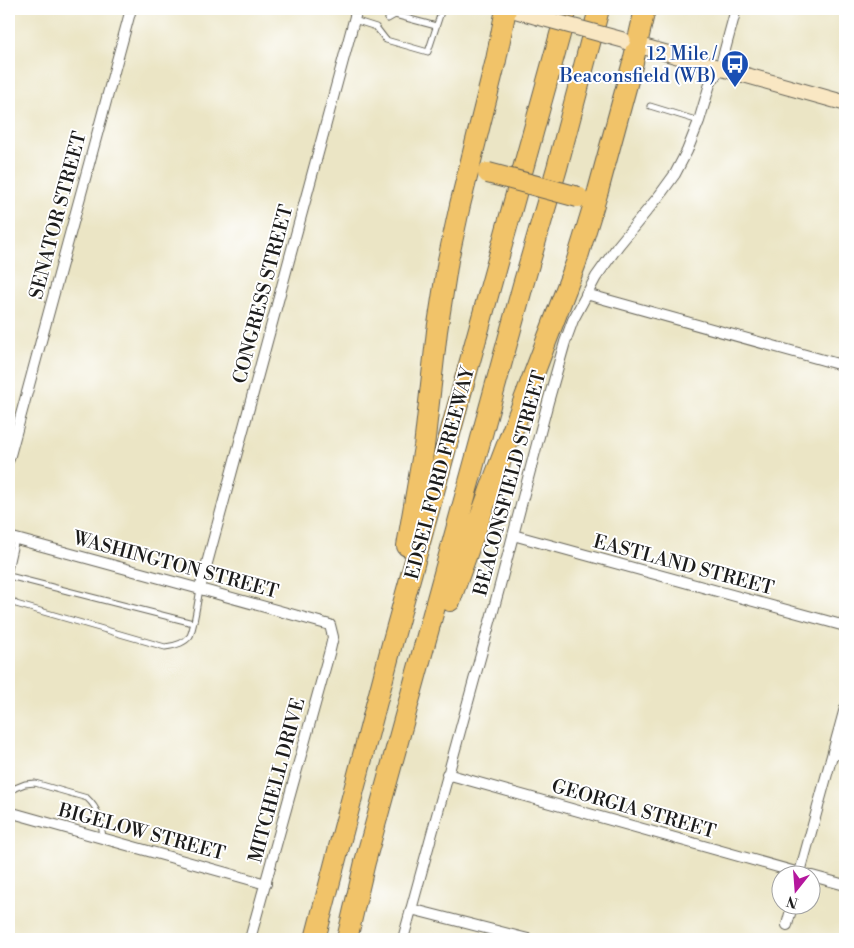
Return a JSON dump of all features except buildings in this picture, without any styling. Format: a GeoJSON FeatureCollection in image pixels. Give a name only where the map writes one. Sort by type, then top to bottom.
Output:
{"type":"FeatureCollection","features":[{"type":"Feature","properties":{"kind":"highway"},"geometry":{"type":"LineString","coordinates":[[392,644],[396,596],[408,544],[424,447],[442,294],[506,9]]}},
{"type":"Feature","properties":{"kind":"highway","name":"EDSEL FORD FREEWAY"},"geometry":{"type":"LineString","coordinates":[[315,939],[392,644],[567,9]]}},
{"type":"Feature","properties":{"kind":"highway","name":"EDSEL FORD FREEWAY"},"geometry":{"type":"LineString","coordinates":[[347,939],[365,862],[557,168],[598,9]]}},
{"type":"Feature","properties":{"kind":"highway"},"geometry":{"type":"LineString","coordinates":[[365,862],[404,760],[456,581],[584,241],[633,62],[630,42],[645,9]]}},
{"type":"Feature","properties":{"kind":"highway"},"geometry":{"type":"LineString","coordinates":[[472,156],[474,162],[488,172],[578,197],[589,197],[598,190]]}},
{"type":"Feature","properties":{"kind":"main road"},"geometry":{"type":"LineString","coordinates":[[510,9],[845,103]]}},
{"type":"Feature","properties":{"kind":"street","name":"SENATOR STREET"},"geometry":{"type":"LineString","coordinates":[[9,460],[131,9]]}},
{"type":"Feature","properties":{"kind":"street","name":"CONGRESS STREET"},"geometry":{"type":"LineString","coordinates":[[200,588],[357,9]]}},
{"type":"Feature","properties":{"kind":"street","name":"BEACONSFIELD STREET"},"geometry":{"type":"LineString","coordinates":[[403,939],[565,342],[586,294],[596,277],[675,174],[687,151],[700,121],[710,84],[720,68],[736,9]]}},
{"type":"Feature","properties":{"kind":"street"},"geometry":{"type":"LineString","coordinates":[[586,294],[845,366]]}},
{"type":"Feature","properties":{"kind":"street","name":"EASTLAND STREET"},"geometry":{"type":"LineString","coordinates":[[513,535],[845,626]]}},
{"type":"Feature","properties":{"kind":"street","name":"WASHINGTON STREET"},"geometry":{"type":"LineString","coordinates":[[12,538],[322,622],[330,626],[332,630]]}},
{"type":"Feature","properties":{"kind":"street","name":"MITCHELL DRIVE"},"geometry":{"type":"LineString","coordinates":[[250,939],[330,650],[333,637],[332,630]]}},
{"type":"Feature","properties":{"kind":"street"},"geometry":{"type":"LineString","coordinates":[[802,866],[845,708]]}},
{"type":"Feature","properties":{"kind":"street"},"geometry":{"type":"LineString","coordinates":[[833,753],[845,756]]}},
{"type":"Feature","properties":{"kind":"street","name":"GEORGIA STREET"},"geometry":{"type":"LineString","coordinates":[[448,774],[772,866]]}},
{"type":"Feature","properties":{"kind":"street","name":"BIGELOW STREET"},"geometry":{"type":"LineString","coordinates":[[9,812],[266,884]]}},
{"type":"Feature","properties":{"kind":"street","name":"GEORGIA STREET"},"geometry":{"type":"LineString","coordinates":[[822,879],[845,885]]}},
{"type":"Feature","properties":{"kind":"street"},"geometry":{"type":"LineString","coordinates":[[411,909],[528,939]]}},
{"type":"Feature","properties":{"kind":"street"},"geometry":{"type":"LineString","coordinates":[[787,925],[789,916]]}},
{"type":"Feature","properties":{"kind":"lane"},"geometry":{"type":"LineString","coordinates":[[354,20],[376,27],[386,40],[428,52],[442,9]]}},
{"type":"Feature","properties":{"kind":"lane"},"geometry":{"type":"LineString","coordinates":[[388,19],[396,12],[436,26]]}},
{"type":"Feature","properties":{"kind":"lane"},"geometry":{"type":"LineString","coordinates":[[376,27],[382,23]]}},
{"type":"Feature","properties":{"kind":"lane"},"geometry":{"type":"LineString","coordinates":[[650,106],[700,121]]}},
{"type":"Feature","properties":{"kind":"lane"},"geometry":{"type":"LineString","coordinates":[[9,570],[12,538]]}},
{"type":"Feature","properties":{"kind":"lane"},"geometry":{"type":"LineString","coordinates":[[9,576],[193,623]]}},
{"type":"Feature","properties":{"kind":"lane"},"geometry":{"type":"LineString","coordinates":[[9,598],[16,604],[165,646],[175,646],[190,636],[200,588]]}},
{"type":"Feature","properties":{"kind":"lane"},"geometry":{"type":"LineString","coordinates":[[9,794],[15,788],[35,783],[87,798],[92,802],[101,820],[103,839]]}},
{"type":"Feature","properties":{"kind":"place","name":"12 Mile / Beaconsfield (WB)"},"geometry":{"type":"Point","coordinates":[735,88]}}]}
